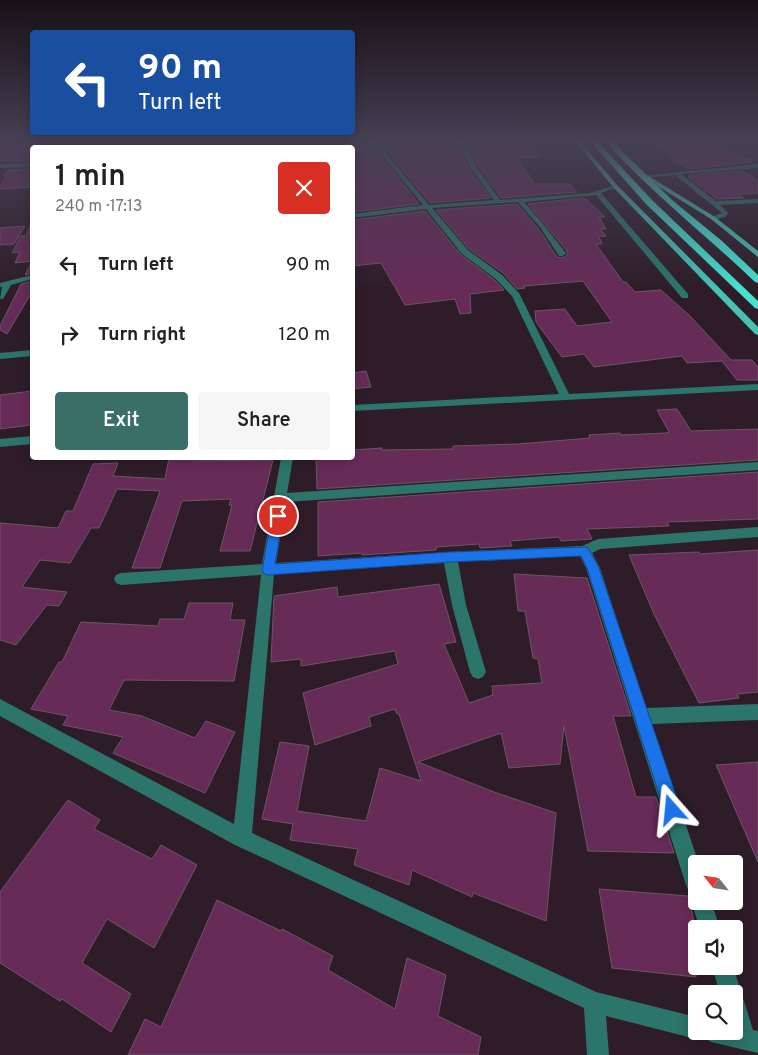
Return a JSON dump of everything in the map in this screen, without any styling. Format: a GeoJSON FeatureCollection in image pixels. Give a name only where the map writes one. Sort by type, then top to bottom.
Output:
{"type":"FeatureCollection","features":[{"type":"Feature","properties":{"kind":"highway"},"geometry":{"type":"LineString","coordinates":[[639,190],[758,306]]}},
{"type":"Feature","properties":{"kind":"highway"},"geometry":{"type":"LineString","coordinates":[[659,190],[758,280]]}},
{"type":"Feature","properties":{"kind":"main road"},"geometry":{"type":"LineString","coordinates":[[619,190],[758,332]]}},
{"type":"Feature","properties":{"kind":"main road"},"geometry":{"type":"LineString","coordinates":[[668,190],[713,218],[758,255]]}},
{"type":"Feature","properties":{"kind":"street"},"geometry":{"type":"LineString","coordinates":[[412,190],[465,252],[499,277],[516,294],[566,398]]}},
{"type":"Feature","properties":{"kind":"street"},"geometry":{"type":"LineString","coordinates":[[490,190],[498,202]]}},
{"type":"Feature","properties":{"kind":"street"},"geometry":{"type":"LineString","coordinates":[[355,216],[598,194],[606,190]]}},
{"type":"Feature","properties":{"kind":"street"},"geometry":{"type":"LineString","coordinates":[[698,190],[725,213],[723,216],[713,218]]}},
{"type":"Feature","properties":{"kind":"street"},"geometry":{"type":"LineString","coordinates":[[598,194],[685,296]]}},
{"type":"Feature","properties":{"kind":"street"},"geometry":{"type":"LineString","coordinates":[[520,201],[542,226],[562,254]]}},
{"type":"Feature","properties":{"kind":"street"},"geometry":{"type":"LineString","coordinates":[[715,203],[758,201]]}},
{"type":"Feature","properties":{"kind":"street"},"geometry":{"type":"LineString","coordinates":[[0,297],[4,284],[30,278]]}},
{"type":"Feature","properties":{"kind":"street"},"geometry":{"type":"LineString","coordinates":[[0,356],[30,353]]}},
{"type":"Feature","properties":{"kind":"street"},"geometry":{"type":"LineString","coordinates":[[355,408],[758,387]]}},
{"type":"Feature","properties":{"kind":"street"},"geometry":{"type":"LineString","coordinates":[[0,443],[30,440]]}},
{"type":"Feature","properties":{"kind":"street"},"geometry":{"type":"LineString","coordinates":[[242,838],[268,570],[287,460]]}},
{"type":"Feature","properties":{"kind":"street"},"geometry":{"type":"LineString","coordinates":[[281,498],[758,466]]}},
{"type":"Feature","properties":{"kind":"street"},"geometry":{"type":"LineString","coordinates":[[121,579],[450,557],[584,551],[598,544],[758,532]]}},
{"type":"Feature","properties":{"kind":"street"},"geometry":{"type":"LineString","coordinates":[[584,551],[593,568],[643,716],[688,859]]}},
{"type":"Feature","properties":{"kind":"street"},"geometry":{"type":"LineString","coordinates":[[450,557],[459,605],[478,672]]}},
{"type":"Feature","properties":{"kind":"street"},"geometry":{"type":"LineString","coordinates":[[0,707],[242,838],[594,1002],[688,1026]]}},
{"type":"Feature","properties":{"kind":"street"},"geometry":{"type":"LineString","coordinates":[[643,716],[758,712]]}},
{"type":"Feature","properties":{"kind":"street"},"geometry":{"type":"LineString","coordinates":[[594,1002],[598,1055]]}},
{"type":"Feature","properties":{"kind":"street"},"geometry":{"type":"LineString","coordinates":[[743,1022],[752,1041]]}},
{"type":"Feature","properties":{"kind":"building"},"geometry":{"type":"Polygon","coordinates":[[[355,190],[408,190],[419,204],[355,212],[355,190]]]}},
{"type":"Feature","properties":{"kind":"building"},"geometry":{"type":"Polygon","coordinates":[[[419,190],[485,190],[491,198],[430,203],[419,190]]]}},
{"type":"Feature","properties":{"kind":"building"},"geometry":{"type":"Polygon","coordinates":[[[495,190],[575,190],[577,192],[501,198],[495,190]]]}},
{"type":"Feature","properties":{"kind":"building"},"geometry":{"type":"Polygon","coordinates":[[[705,190],[758,190],[758,193],[738,194],[744,198],[717,199],[705,190]]]}},
{"type":"Feature","properties":{"kind":"building"},"geometry":{"type":"Polygon","coordinates":[[[582,198],[587,200],[605,217],[599,217],[606,229],[600,229],[606,236],[599,237],[602,244],[596,244],[623,282],[626,282],[635,292],[661,290],[691,317],[731,360],[752,360],[758,367],[758,380],[737,380],[722,361],[687,363],[682,356],[594,367],[584,354],[562,357],[536,322],[535,311],[565,309],[577,326],[612,322],[583,281],[524,286],[525,288],[517,289],[503,273],[469,249],[436,210],[517,204],[538,228],[557,257],[562,258],[568,255],[567,251],[528,204],[582,198]]]}},
{"type":"Feature","properties":{"kind":"building"},"geometry":{"type":"Polygon","coordinates":[[[425,211],[461,255],[495,280],[504,290],[470,294],[471,313],[460,314],[455,299],[405,305],[381,263],[355,266],[355,220],[425,211]]]}},
{"type":"Feature","properties":{"kind":"building"},"geometry":{"type":"Polygon","coordinates":[[[25,226],[14,244],[0,245],[0,228],[25,226]]]}},
{"type":"Feature","properties":{"kind":"building"},"geometry":{"type":"Polygon","coordinates":[[[30,226],[30,261],[15,263],[20,252],[12,253],[21,236],[26,236],[30,226]]]}},
{"type":"Feature","properties":{"kind":"building"},"geometry":{"type":"Polygon","coordinates":[[[30,265],[30,274],[25,275],[30,265]]]}},
{"type":"Feature","properties":{"kind":"building"},"geometry":{"type":"Polygon","coordinates":[[[30,282],[30,295],[7,334],[0,330],[0,326],[21,284],[30,282]]]}},
{"type":"Feature","properties":{"kind":"building"},"geometry":{"type":"Polygon","coordinates":[[[366,371],[371,387],[355,389],[355,373],[366,371]]]}},
{"type":"Feature","properties":{"kind":"building"},"geometry":{"type":"Polygon","coordinates":[[[30,391],[30,425],[0,429],[0,395],[30,391]]]}},
{"type":"Feature","properties":{"kind":"building"},"geometry":{"type":"Polygon","coordinates":[[[677,409],[691,431],[758,429],[758,460],[317,489],[316,460],[355,460],[355,450],[382,448],[382,450],[453,449],[453,446],[518,444],[590,438],[589,435],[669,432],[657,410],[677,409]]]}},
{"type":"Feature","properties":{"kind":"building"},"geometry":{"type":"Polygon","coordinates":[[[169,460],[273,460],[250,551],[220,551],[232,505],[229,505],[231,499],[182,501],[160,568],[132,568],[160,491],[117,489],[99,528],[91,528],[70,563],[40,560],[22,587],[67,592],[59,606],[47,605],[16,645],[0,640],[0,523],[58,528],[66,511],[73,511],[93,464],[118,463],[113,476],[165,479],[169,460]]]}},
{"type":"Feature","properties":{"kind":"building"},"geometry":{"type":"Polygon","coordinates":[[[758,472],[758,519],[667,522],[669,526],[587,529],[592,539],[561,541],[559,537],[510,541],[512,546],[480,548],[479,544],[436,547],[436,550],[318,556],[318,502],[758,472]]]}},
{"type":"Feature","properties":{"kind":"building"},"geometry":{"type":"Polygon","coordinates":[[[758,550],[758,692],[737,694],[739,698],[699,703],[654,614],[629,555],[699,552],[700,554],[758,550]]]}},
{"type":"Feature","properties":{"kind":"building"},"geometry":{"type":"Polygon","coordinates":[[[514,574],[587,578],[631,716],[613,716],[636,797],[656,797],[674,853],[588,851],[564,726],[560,764],[509,768],[501,733],[418,762],[494,792],[556,813],[546,921],[473,893],[472,897],[412,870],[409,885],[354,865],[358,849],[290,840],[293,824],[262,819],[280,742],[309,746],[297,811],[366,821],[380,768],[421,781],[399,714],[397,714],[395,709],[369,717],[371,726],[315,745],[303,693],[398,664],[395,651],[301,666],[301,659],[271,662],[274,596],[337,587],[338,597],[439,584],[456,642],[444,644],[469,703],[493,695],[492,686],[542,683],[538,659],[533,658],[525,611],[518,611],[514,574]]]}},
{"type":"Feature","properties":{"kind":"building"},"geometry":{"type":"Polygon","coordinates":[[[189,603],[233,603],[230,620],[245,620],[234,681],[124,680],[109,710],[142,716],[195,738],[206,721],[235,732],[205,793],[113,753],[123,737],[63,725],[68,716],[31,709],[59,662],[62,662],[81,622],[158,626],[160,619],[184,619],[189,603]]]}},
{"type":"Feature","properties":{"kind":"building"},"geometry":{"type":"Polygon","coordinates":[[[758,762],[758,862],[716,765],[758,762]]]}},
{"type":"Feature","properties":{"kind":"building"},"geometry":{"type":"Polygon","coordinates":[[[68,800],[100,820],[94,829],[152,859],[161,845],[197,865],[154,948],[107,919],[82,963],[131,994],[111,1032],[62,999],[60,1001],[0,963],[0,892],[68,800]]]}},
{"type":"Feature","properties":{"kind":"building"},"geometry":{"type":"Polygon","coordinates":[[[599,889],[688,896],[688,910],[691,910],[694,920],[688,920],[688,975],[696,975],[696,977],[612,968],[599,889]]]}},
{"type":"Feature","properties":{"kind":"building"},"geometry":{"type":"Polygon","coordinates":[[[217,900],[281,931],[282,929],[333,956],[328,970],[395,1009],[407,958],[446,975],[438,1016],[481,1037],[478,1055],[128,1055],[145,1019],[161,1027],[217,900]]]}},
{"type":"Feature","properties":{"kind":"route"},"geometry":{"type":"LineString","coordinates":[[278,516],[268,570],[450,557],[584,551],[593,568],[643,716],[672,810]]}}]}
